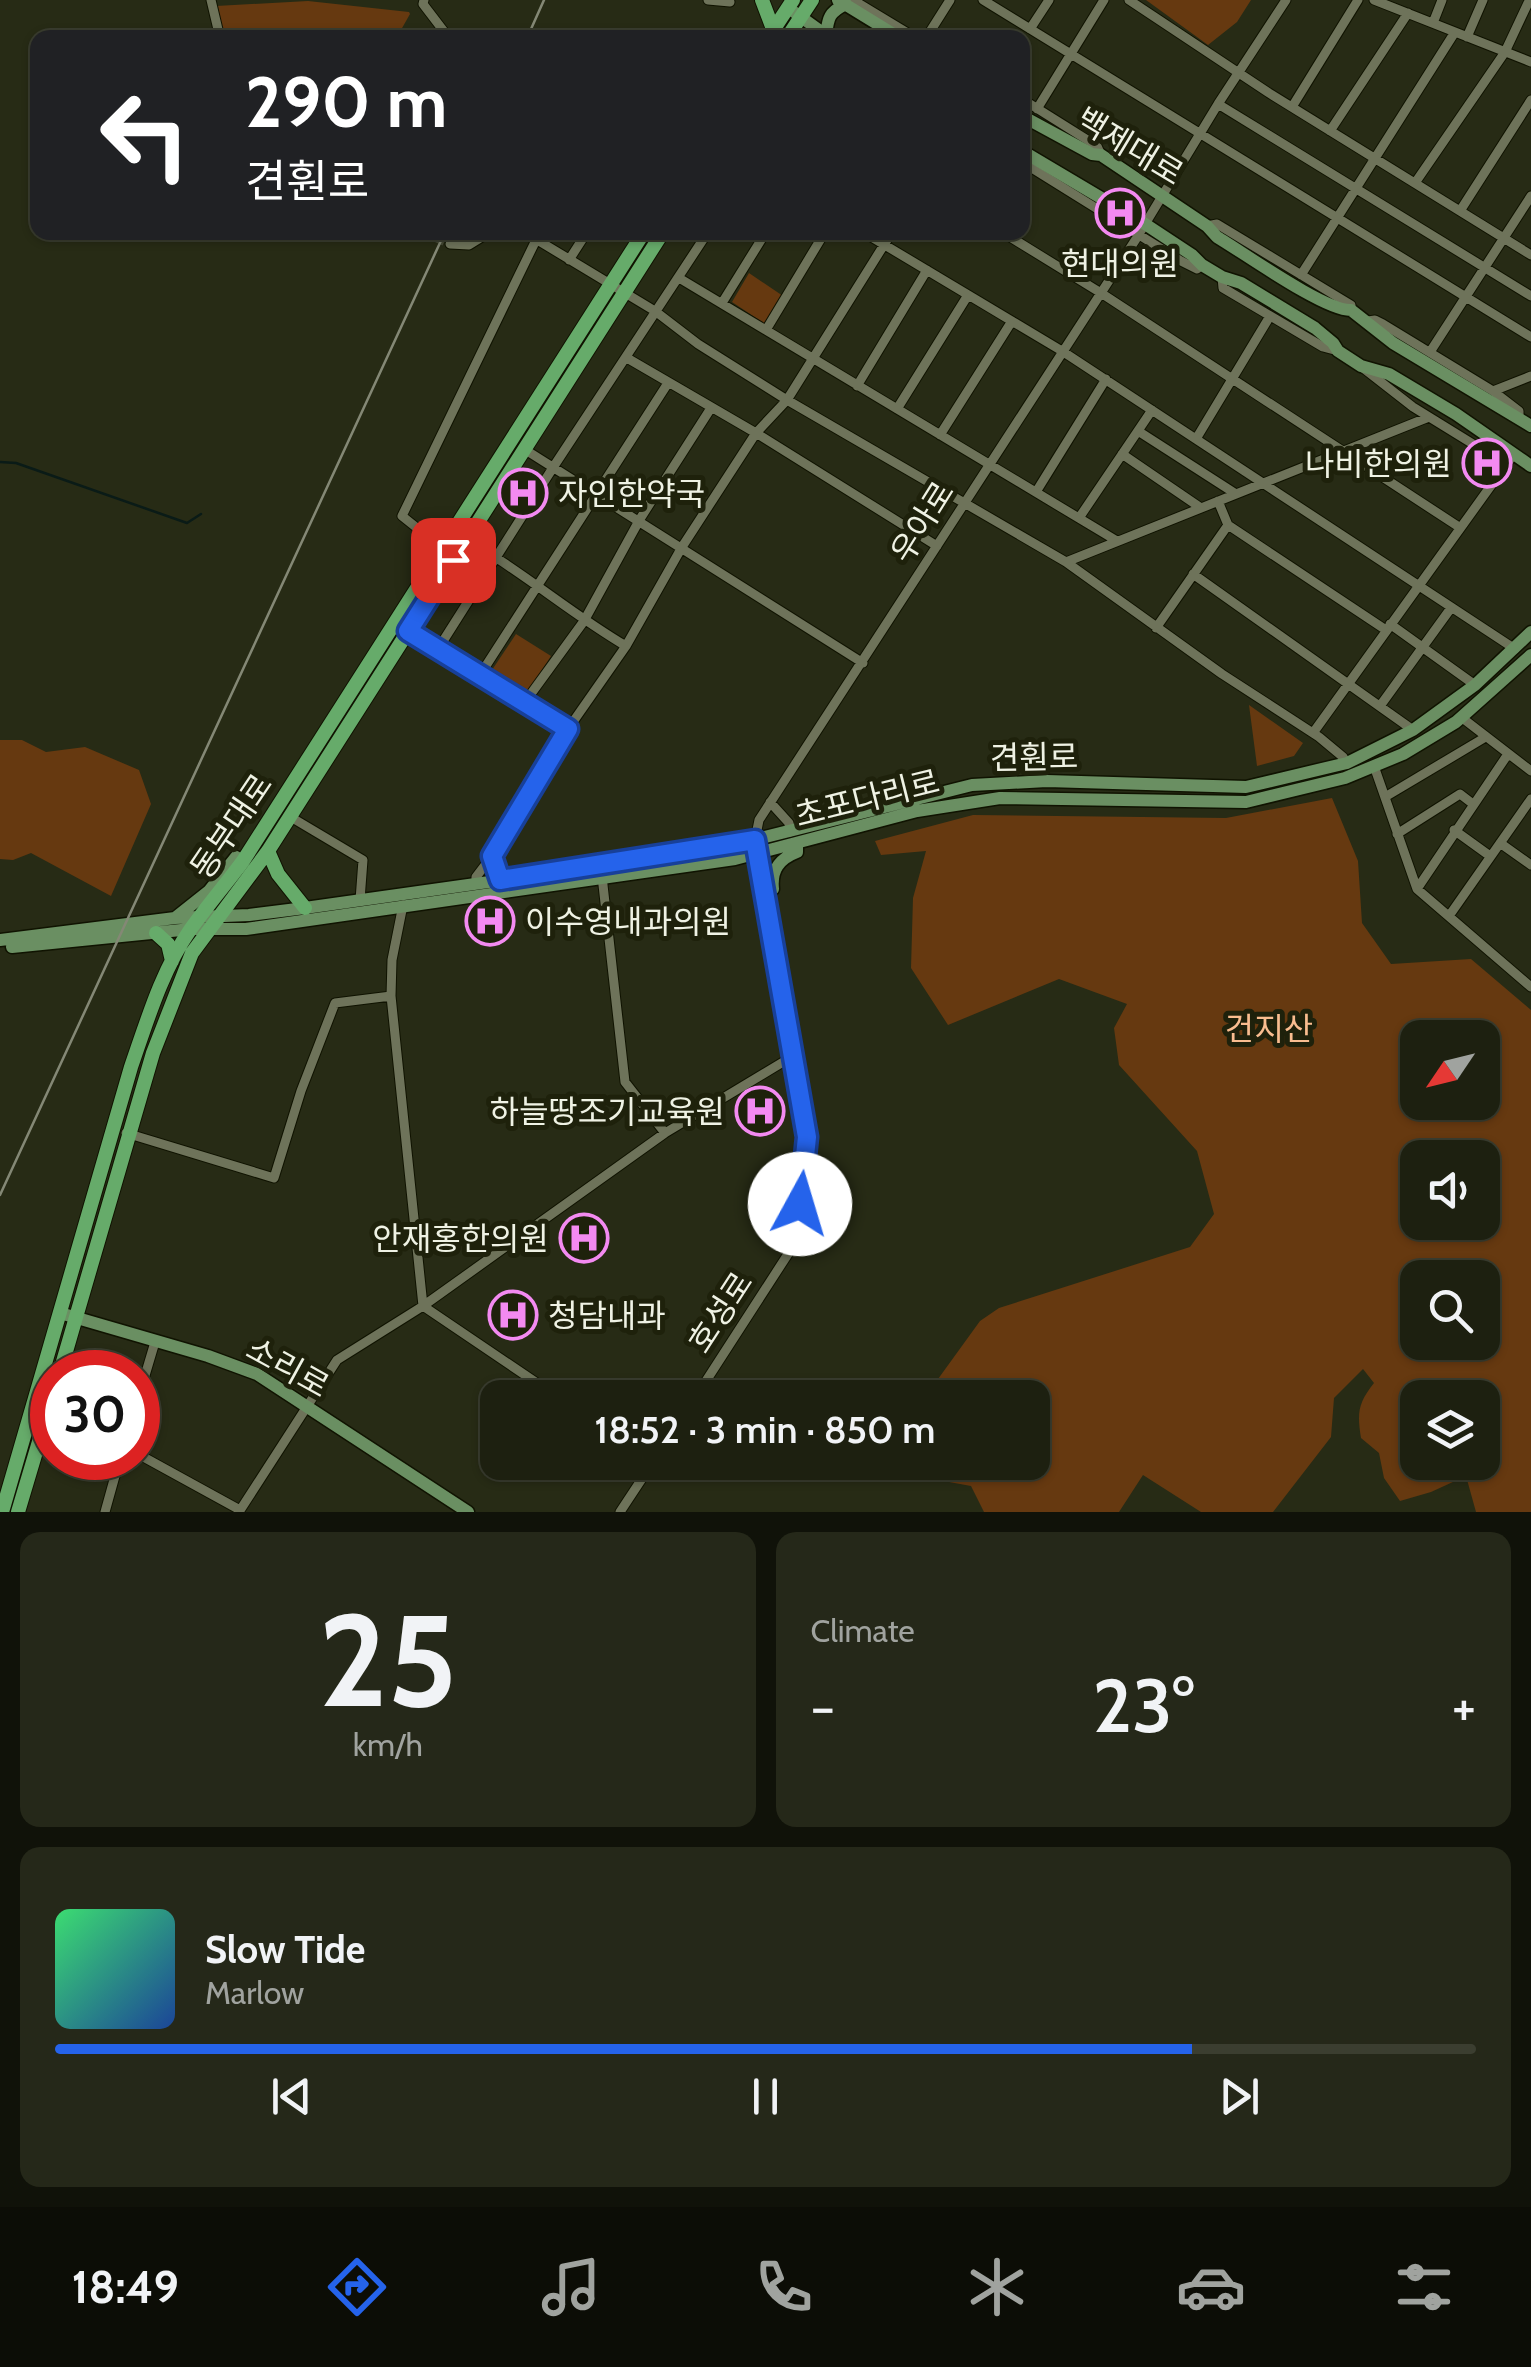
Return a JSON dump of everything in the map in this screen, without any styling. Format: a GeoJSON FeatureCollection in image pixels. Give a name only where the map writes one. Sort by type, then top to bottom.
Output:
{"type":"FeatureCollection","features":[{"type":"Feature","properties":{"kind":"main road"},"geometry":{"type":"LineString","coordinates":[[762,0],[774,30]]}},
{"type":"Feature","properties":{"kind":"main road"},"geometry":{"type":"LineString","coordinates":[[778,30],[789,6],[812,0]]}},
{"type":"Feature","properties":{"kind":"main road","name":"동부대로"},"geometry":{"type":"LineString","coordinates":[[2,1512],[150,1010],[172,961],[191,929],[211,920],[268,851],[524,449],[616,290],[640,240]]}},
{"type":"Feature","properties":{"kind":"main road","name":"동부대로"},"geometry":{"type":"LineString","coordinates":[[67,1350],[152,1053],[192,953],[243,860],[442,548],[616,290],[657,240]]}},
{"type":"Feature","properties":{"kind":"main road"},"geometry":{"type":"LineString","coordinates":[[268,851],[278,874],[305,908]]}},
{"type":"Feature","properties":{"kind":"main road"},"geometry":{"type":"LineString","coordinates":[[156,932],[168,944],[172,961]]}},
{"type":"Feature","properties":{"kind":"main road"},"geometry":{"type":"LineString","coordinates":[[18,1512],[30,1472]]}},
{"type":"Feature","properties":{"kind":"street"},"geometry":{"type":"LineString","coordinates":[[211,0],[218,30]]}},
{"type":"Feature","properties":{"kind":"street"},"geometry":{"type":"LineString","coordinates":[[424,0],[423,4],[445,30]]}},
{"type":"Feature","properties":{"kind":"street"},"geometry":{"type":"LineString","coordinates":[[708,0],[732,1]]}},
{"type":"Feature","properties":{"kind":"street"},"geometry":{"type":"LineString","coordinates":[[931,30],[950,0]]}},
{"type":"Feature","properties":{"kind":"street"},"geometry":{"type":"LineString","coordinates":[[982,0],[1531,338]]}},
{"type":"Feature","properties":{"kind":"street"},"geometry":{"type":"LineString","coordinates":[[1030,29],[1049,0]]}},
{"type":"Feature","properties":{"kind":"street"},"geometry":{"type":"LineString","coordinates":[[1037,108],[1104,0]]}},
{"type":"Feature","properties":{"kind":"street"},"geometry":{"type":"LineString","coordinates":[[1129,0],[1269,93],[1531,255]]}},
{"type":"Feature","properties":{"kind":"street","name":"우아로"},"geometry":{"type":"LineString","coordinates":[[756,847],[759,820],[770,802],[863,663],[1286,0]]}},
{"type":"Feature","properties":{"kind":"street"},"geometry":{"type":"LineString","coordinates":[[1292,107],[1358,0]]}},
{"type":"Feature","properties":{"kind":"street"},"geometry":{"type":"LineString","coordinates":[[1374,0],[1395,4],[1408,14],[1531,62]]}},
{"type":"Feature","properties":{"kind":"street"},"geometry":{"type":"LineString","coordinates":[[1433,23],[1442,0]]}},
{"type":"Feature","properties":{"kind":"street"},"geometry":{"type":"LineString","coordinates":[[1468,37],[1484,0]]}},
{"type":"Feature","properties":{"kind":"street"},"geometry":{"type":"LineString","coordinates":[[846,1],[881,16],[897,30]]}},
{"type":"Feature","properties":{"kind":"street"},"geometry":{"type":"LineString","coordinates":[[846,1],[894,30]]}},
{"type":"Feature","properties":{"kind":"street"},"geometry":{"type":"LineString","coordinates":[[827,30],[831,12],[846,1]]}},
{"type":"Feature","properties":{"kind":"street"},"geometry":{"type":"LineString","coordinates":[[1415,183],[1505,52],[1526,2]]}},
{"type":"Feature","properties":{"kind":"street"},"geometry":{"type":"LineString","coordinates":[[789,6],[820,30]]}},
{"type":"Feature","properties":{"kind":"street"},"geometry":{"type":"LineString","coordinates":[[1330,130],[1408,14]]}},
{"type":"Feature","properties":{"kind":"street"},"geometry":{"type":"LineString","coordinates":[[881,16],[897,30]]}},
{"type":"Feature","properties":{"kind":"street"},"geometry":{"type":"LineString","coordinates":[[1301,276],[1455,32]]}},
{"type":"Feature","properties":{"kind":"street"},"geometry":{"type":"LineString","coordinates":[[1460,211],[1531,100]]}},
{"type":"Feature","properties":{"kind":"street"},"geometry":{"type":"LineString","coordinates":[[1030,104],[1097,146],[1101,155]]}},
{"type":"Feature","properties":{"kind":"street"},"geometry":{"type":"LineString","coordinates":[[1218,104],[1531,296]]}},
{"type":"Feature","properties":{"kind":"street","name":"백제대로"},"geometry":{"type":"LineString","coordinates":[[1030,120],[1092,154],[1101,155],[1318,300],[1351,310],[1393,344],[1531,426]]}},
{"type":"Feature","properties":{"kind":"street","name":"백제대로"},"geometry":{"type":"LineString","coordinates":[[1030,157],[1142,228]]}},
{"type":"Feature","properties":{"kind":"street","name":"백제대로"},"geometry":{"type":"LineString","coordinates":[[1030,166],[1192,254],[1222,277],[1241,283],[1315,328],[1333,342],[1338,352]]}},
{"type":"Feature","properties":{"kind":"street"},"geometry":{"type":"LineString","coordinates":[[1430,352],[1531,196]]}},
{"type":"Feature","properties":{"kind":"street","name":"백제대로"},"geometry":{"type":"LineString","coordinates":[[1207,226],[1216,224],[1350,305],[1351,310]]}},
{"type":"Feature","properties":{"kind":"street"},"geometry":{"type":"LineString","coordinates":[[450,244],[468,245],[476,240]]}},
{"type":"Feature","properties":{"kind":"street"},"geometry":{"type":"LineString","coordinates":[[442,548],[402,516],[527,240]]}},
{"type":"Feature","properties":{"kind":"street"},"geometry":{"type":"LineString","coordinates":[[537,240],[655,311],[698,344],[787,400],[1066,562],[1156,628],[1313,733],[1343,757],[1348,770],[1414,730],[1475,686],[1531,632]]}},
{"type":"Feature","properties":{"kind":"street"},"geometry":{"type":"LineString","coordinates":[[569,260],[582,240]]}},
{"type":"Feature","properties":{"kind":"street"},"geometry":{"type":"LineString","coordinates":[[438,649],[703,240]]}},
{"type":"Feature","properties":{"kind":"street"},"geometry":{"type":"LineString","coordinates":[[722,303],[762,240]]}},
{"type":"Feature","properties":{"kind":"street"},"geometry":{"type":"LineString","coordinates":[[766,330],[820,240]]}},
{"type":"Feature","properties":{"kind":"street"},"geometry":{"type":"LineString","coordinates":[[876,240],[1106,379],[1515,648]]}},
{"type":"Feature","properties":{"kind":"street"},"geometry":{"type":"LineString","coordinates":[[476,884],[476,876],[568,729],[626,646],[682,547],[756,433],[787,400],[887,240]]}},
{"type":"Feature","properties":{"kind":"street"},"geometry":{"type":"LineString","coordinates":[[1015,240],[1460,527]]}},
{"type":"Feature","properties":{"kind":"street"},"geometry":{"type":"LineString","coordinates":[[857,386],[927,270]]}},
{"type":"Feature","properties":{"kind":"street","name":"백제대로"},"geometry":{"type":"LineString","coordinates":[[1222,277],[1224,288],[1270,316],[1332,352],[1388,374],[1456,414],[1510,460]]}},
{"type":"Feature","properties":{"kind":"street"},"geometry":{"type":"LineString","coordinates":[[678,278],[1118,541]]}},
{"type":"Feature","properties":{"kind":"street"},"geometry":{"type":"LineString","coordinates":[[897,409],[968,295]]}},
{"type":"Feature","properties":{"kind":"street"},"geometry":{"type":"LineString","coordinates":[[1196,439],[1270,316]]}},
{"type":"Feature","properties":{"kind":"street"},"geometry":{"type":"LineString","coordinates":[[940,435],[1012,320]]}},
{"type":"Feature","properties":{"kind":"street","name":"백제대로"},"geometry":{"type":"LineString","coordinates":[[1368,321],[1375,320],[1493,391],[1520,416]]}},
{"type":"Feature","properties":{"kind":"street"},"geometry":{"type":"LineString","coordinates":[[627,358],[937,546]]}},
{"type":"Feature","properties":{"kind":"street","name":"백제대로"},"geometry":{"type":"LineString","coordinates":[[1361,366],[1366,374],[1429,417],[1510,460],[1531,466]]}},
{"type":"Feature","properties":{"kind":"street"},"geometry":{"type":"LineString","coordinates":[[1493,391],[1531,376]]}},
{"type":"Feature","properties":{"kind":"street"},"geometry":{"type":"LineString","coordinates":[[1036,492],[1106,379]]}},
{"type":"Feature","properties":{"kind":"street"},"geometry":{"type":"LineString","coordinates":[[480,675],[668,383]]}},
{"type":"Feature","properties":{"kind":"street"},"geometry":{"type":"LineString","coordinates":[[525,702],[584,621],[640,519],[711,408]]}},
{"type":"Feature","properties":{"kind":"street"},"geometry":{"type":"LineString","coordinates":[[1079,518],[1152,410]]}},
{"type":"Feature","properties":{"kind":"street"},"geometry":{"type":"LineString","coordinates":[[1066,562],[1429,417]]}},
{"type":"Feature","properties":{"kind":"street"},"geometry":{"type":"LineString","coordinates":[[1138,431],[1236,494]]}},
{"type":"Feature","properties":{"kind":"street"},"geometry":{"type":"LineString","coordinates":[[524,449],[863,663]]}},
{"type":"Feature","properties":{"kind":"street"},"geometry":{"type":"LineString","coordinates":[[1122,454],[1201,508]]}},
{"type":"Feature","properties":{"kind":"street"},"geometry":{"type":"LineString","coordinates":[[1313,733],[1510,460]]}},
{"type":"Feature","properties":{"kind":"street"},"geometry":{"type":"LineString","coordinates":[[1218,501],[1228,525],[1475,686]]}},
{"type":"Feature","properties":{"kind":"street"},"geometry":{"type":"LineString","coordinates":[[1156,628],[1228,525]]}},
{"type":"Feature","properties":{"kind":"street"},"geometry":{"type":"LineString","coordinates":[[495,557],[626,646]]}},
{"type":"Feature","properties":{"kind":"street"},"geometry":{"type":"LineString","coordinates":[[1193,574],[1414,730]]}},
{"type":"Feature","properties":{"kind":"street"},"geometry":{"type":"LineString","coordinates":[[1380,706],[1451,608]]}},
{"type":"Feature","properties":{"kind":"street"},"geometry":{"type":"LineString","coordinates":[[394,622],[568,729]]}},
{"type":"Feature","properties":{"kind":"street","name":"초포다리로"},"geometry":{"type":"LineString","coordinates":[[756,847],[918,810],[1000,798],[1246,802],[1403,754],[1461,717],[1531,655]]}},
{"type":"Feature","properties":{"kind":"street"},"geometry":{"type":"LineString","coordinates":[[1461,717],[1531,771]]}},
{"type":"Feature","properties":{"kind":"street"},"geometry":{"type":"LineString","coordinates":[[1385,797],[1484,738]]}},
{"type":"Feature","properties":{"kind":"street"},"geometry":{"type":"LineString","coordinates":[[1417,888],[1508,754]]}},
{"type":"Feature","properties":{"kind":"street"},"geometry":{"type":"LineString","coordinates":[[1374,766],[1417,888],[1531,987]]}},
{"type":"Feature","properties":{"kind":"street"},"geometry":{"type":"LineString","coordinates":[[1397,834],[1460,794],[1472,804]]}},
{"type":"Feature","properties":{"kind":"street"},"geometry":{"type":"LineString","coordinates":[[1449,916],[1531,798]]}},
{"type":"Feature","properties":{"kind":"street"},"geometry":{"type":"LineString","coordinates":[[765,890],[773,889],[772,875],[782,859],[797,852],[789,823],[770,802]]}},
{"type":"Feature","properties":{"kind":"street"},"geometry":{"type":"LineString","coordinates":[[289,816],[362,860],[360,900]]}},
{"type":"Feature","properties":{"kind":"street"},"geometry":{"type":"LineString","coordinates":[[1454,830],[1490,856]]}},
{"type":"Feature","properties":{"kind":"street"},"geometry":{"type":"LineString","coordinates":[[1500,843],[1531,865]]}},
{"type":"Feature","properties":{"kind":"street"},"geometry":{"type":"LineString","coordinates":[[211,920],[246,929],[756,847]]}},
{"type":"Feature","properties":{"kind":"street","name":"호성로"},"geometry":{"type":"LineString","coordinates":[[707,1380],[788,1254],[800,1204],[807,1137],[756,847]]}},
{"type":"Feature","properties":{"kind":"street"},"geometry":{"type":"LineString","coordinates":[[492,856],[500,880]]}},
{"type":"Feature","properties":{"kind":"street"},"geometry":{"type":"LineString","coordinates":[[175,918],[210,891],[236,858],[243,860]]}},
{"type":"Feature","properties":{"kind":"street"},"geometry":{"type":"LineString","coordinates":[[0,940],[175,918],[211,920],[360,900],[402,901],[500,880],[602,873]]}},
{"type":"Feature","properties":{"kind":"street"},"geometry":{"type":"LineString","coordinates":[[602,873],[625,1082],[665,1133]]}},
{"type":"Feature","properties":{"kind":"street"},"geometry":{"type":"LineString","coordinates":[[402,901],[392,960],[391,996],[423,1306]]}},
{"type":"Feature","properties":{"kind":"street"},"geometry":{"type":"LineString","coordinates":[[0,948],[191,929]]}},
{"type":"Feature","properties":{"kind":"street"},"geometry":{"type":"LineString","coordinates":[[114,1129],[274,1178],[301,1091],[335,1003],[391,996]]}},
{"type":"Feature","properties":{"kind":"street"},"geometry":{"type":"LineString","coordinates":[[160,1466],[240,1511],[338,1360],[423,1306],[665,1133],[792,1056]]}},
{"type":"Feature","properties":{"kind":"street"},"geometry":{"type":"LineString","coordinates":[[423,1306],[532,1380]]}},
{"type":"Feature","properties":{"kind":"street","name":"소리로"},"geometry":{"type":"LineString","coordinates":[[60,1314],[257,1374],[468,1512]]}},
{"type":"Feature","properties":{"kind":"street"},"geometry":{"type":"LineString","coordinates":[[153,1350],[155,1342]]}},
{"type":"Feature","properties":{"kind":"street"},"geometry":{"type":"LineString","coordinates":[[104,1512],[113,1480]]}},
{"type":"Feature","properties":{"kind":"street"},"geometry":{"type":"LineString","coordinates":[[620,1512],[642,1480]]}},
{"type":"Feature","properties":{"kind":"green space"},"geometry":{"type":"Polygon","coordinates":[[[1146,0],[1251,0],[1237,22],[1208,45],[1146,0]]]}},
{"type":"Feature","properties":{"kind":"green space"},"geometry":{"type":"Polygon","coordinates":[[[308,1],[410,14],[401,30],[222,30],[216,6],[308,1]]]}},
{"type":"Feature","properties":{"kind":"green space"},"geometry":{"type":"Polygon","coordinates":[[[749,273],[783,296],[765,324],[732,302],[749,273]]]}},
{"type":"Feature","properties":{"kind":"green space"},"geometry":{"type":"Polygon","coordinates":[[[516,634],[551,656],[523,699],[488,676],[516,634]]]}},
{"type":"Feature","properties":{"kind":"green space"},"geometry":{"type":"Polygon","coordinates":[[[1249,705],[1303,743],[1294,756],[1257,766],[1249,705]]]}},
{"type":"Feature","properties":{"kind":"green space"},"geometry":{"type":"Polygon","coordinates":[[[0,740],[22,740],[46,752],[85,747],[139,770],[151,804],[111,896],[31,853],[13,860],[0,859],[0,740]]]}},
{"type":"Feature","properties":{"kind":"green space","name":"건지산"},"geometry":{"type":"Polygon","coordinates":[[[1332,798],[1358,861],[1362,923],[1391,964],[1471,959],[1531,1010],[1531,1512],[1476,1512],[1467,1480],[1500,1480],[1500,1380],[1400,1380],[1400,1480],[1457,1480],[1400,1501],[1384,1478],[1379,1453],[1361,1438],[1360,1409],[1374,1383],[1363,1369],[1334,1398],[1331,1437],[1273,1512],[1201,1512],[1143,1475],[1119,1512],[984,1512],[971,1486],[938,1480],[1050,1480],[1050,1380],[937,1380],[980,1321],[999,1308],[1190,1247],[1214,1214],[1197,1151],[1119,1065],[1114,1028],[1127,1004],[1059,979],[948,1025],[911,968],[913,898],[926,851],[881,855],[875,841],[973,815],[1226,818],[1332,798]]]}},
{"type":"Feature","properties":{"kind":"waterway"},"geometry":{"type":"LineString","coordinates":[[0,462],[16,463],[187,523],[201,514]]}},
{"type":"Feature","properties":{"kind":"tunnel"},"geometry":{"type":"LineString","coordinates":[[441,240],[450,244]]}},
{"type":"Feature","properties":{"kind":"railway"},"geometry":{"type":"LineString","coordinates":[[531,30],[544,0]]}},
{"type":"Feature","properties":{"kind":"railway"},"geometry":{"type":"LineString","coordinates":[[0,1195],[441,240]]}},
{"type":"Feature","properties":{"kind":"place","name":"현대의원"},"geometry":{"type":"Point","coordinates":[1120,213]}},
{"type":"Feature","properties":{"kind":"place","name":"나비한의원"},"geometry":{"type":"Point","coordinates":[1487,463]}},
{"type":"Feature","properties":{"kind":"place","name":"자인한약국"},"geometry":{"type":"Point","coordinates":[523,493]}},
{"type":"Feature","properties":{"kind":"place","name":"이수영내과의원"},"geometry":{"type":"Point","coordinates":[490,921]}},
{"type":"Feature","properties":{"kind":"place","name":"하늘땅조기교육원"},"geometry":{"type":"Point","coordinates":[760,1111]}},
{"type":"Feature","properties":{"kind":"place","name":"안재홍한의원"},"geometry":{"type":"Point","coordinates":[584,1238]}},
{"type":"Feature","properties":{"kind":"place","name":"청담내과"},"geometry":{"type":"Point","coordinates":[513,1315]}},
{"type":"Feature","properties":{"kind":"route"},"geometry":{"type":"LineString","coordinates":[[453,560],[408,631],[568,729],[492,856],[500,880],[755,840],[807,1137],[800,1204]]}}]}
